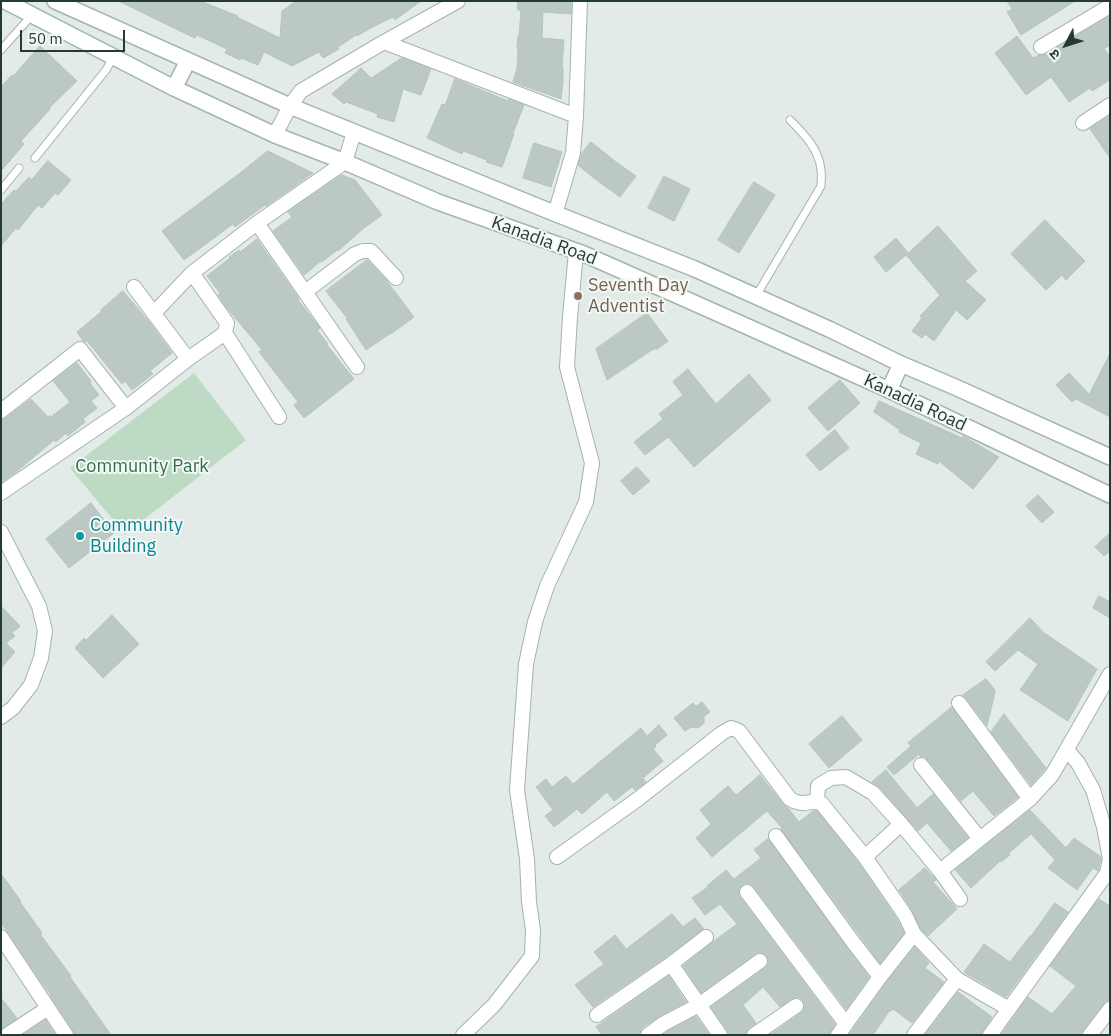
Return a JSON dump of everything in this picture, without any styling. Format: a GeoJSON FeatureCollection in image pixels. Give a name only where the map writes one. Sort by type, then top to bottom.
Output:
{"type":"FeatureCollection","features":[{"type":"Feature","properties":{"kind":"main road","name":"Kanadia Road"},"geometry":{"type":"LineString","coordinates":[[56,1],[290,106],[695,269],[831,330],[901,364],[955,386],[1110,457]]}},
{"type":"Feature","properties":{"kind":"main road","name":"Kanadia Road"},"geometry":{"type":"LineString","coordinates":[[13,3],[32,15],[174,88],[275,135],[345,162],[438,202],[576,252],[889,390],[1110,495]]}},
{"type":"Feature","properties":{"kind":"main road"},"geometry":{"type":"LineString","coordinates":[[174,88],[188,61]]}},
{"type":"Feature","properties":{"kind":"main road"},"geometry":{"type":"LineString","coordinates":[[889,390],[901,364]]}},
{"type":"Feature","properties":{"kind":"street"},"geometry":{"type":"LineString","coordinates":[[275,135],[290,106],[301,91],[458,1]]}},
{"type":"Feature","properties":{"kind":"street"},"geometry":{"type":"LineString","coordinates":[[555,214],[573,153],[580,1]]}},
{"type":"Feature","properties":{"kind":"street"},"geometry":{"type":"LineString","coordinates":[[1041,47],[1110,6]]}},
{"type":"Feature","properties":{"kind":"street"},"geometry":{"type":"LineString","coordinates":[[384,42],[576,116]]}},
{"type":"Feature","properties":{"kind":"street"},"geometry":{"type":"LineString","coordinates":[[1083,122],[1110,105]]}},
{"type":"Feature","properties":{"kind":"street"},"geometry":{"type":"LineString","coordinates":[[154,313],[192,273],[257,223],[345,162],[354,132]]}},
{"type":"Feature","properties":{"kind":"street"},"geometry":{"type":"LineString","coordinates":[[257,223],[357,368]]}},
{"type":"Feature","properties":{"kind":"street"},"geometry":{"type":"LineString","coordinates":[[305,292],[355,254],[363,251],[371,251],[396,278]]}},
{"type":"Feature","properties":{"kind":"street"},"geometry":{"type":"LineString","coordinates":[[463,1035],[494,1005],[532,956],[527,859],[517,790],[526,664],[535,622],[547,586],[586,502],[592,463],[566,367],[576,252]]}},
{"type":"Feature","properties":{"kind":"street"},"geometry":{"type":"LineString","coordinates":[[1,493],[126,408],[188,359],[225,333],[227,323],[192,273]]}},
{"type":"Feature","properties":{"kind":"street"},"geometry":{"type":"LineString","coordinates":[[134,287],[188,359]]}},
{"type":"Feature","properties":{"kind":"street"},"geometry":{"type":"LineString","coordinates":[[225,333],[279,418]]}},
{"type":"Feature","properties":{"kind":"street"},"geometry":{"type":"LineString","coordinates":[[1,411],[80,349],[126,408]]}},
{"type":"Feature","properties":{"kind":"street"},"geometry":{"type":"LineString","coordinates":[[1,532],[39,606],[45,631],[42,658],[31,685],[13,708],[1,717]]}},
{"type":"Feature","properties":{"kind":"street"},"geometry":{"type":"LineString","coordinates":[[940,871],[1030,799],[1052,774],[1110,674]]}},
{"type":"Feature","properties":{"kind":"street"},"geometry":{"type":"LineString","coordinates":[[959,703],[1030,799]]}},
{"type":"Feature","properties":{"kind":"street"},"geometry":{"type":"LineString","coordinates":[[557,857],[638,799],[731,728],[739,731],[790,799],[801,804],[818,802],[822,804],[866,856],[905,915],[914,934],[957,978],[1009,1009]]}},
{"type":"Feature","properties":{"kind":"street"},"geometry":{"type":"LineString","coordinates":[[990,1035],[1107,873],[1110,859],[1104,827],[1093,790],[1078,763],[1067,750]]}},
{"type":"Feature","properties":{"kind":"street"},"geometry":{"type":"LineString","coordinates":[[921,765],[980,839]]}},
{"type":"Feature","properties":{"kind":"street"},"geometry":{"type":"LineString","coordinates":[[818,802],[818,786],[831,778],[846,777],[873,793],[940,871],[960,899]]}},
{"type":"Feature","properties":{"kind":"street"},"geometry":{"type":"LineString","coordinates":[[866,856],[901,824]]}},
{"type":"Feature","properties":{"kind":"street"},"geometry":{"type":"LineString","coordinates":[[776,836],[880,977]]}},
{"type":"Feature","properties":{"kind":"street"},"geometry":{"type":"LineString","coordinates":[[747,892],[842,1029],[914,934]]}},
{"type":"Feature","properties":{"kind":"street"},"geometry":{"type":"LineString","coordinates":[[1,937],[6,956],[48,1008],[66,1035]]}},
{"type":"Feature","properties":{"kind":"street"},"geometry":{"type":"LineString","coordinates":[[597,1015],[671,964],[706,937]]}},
{"type":"Feature","properties":{"kind":"street"},"geometry":{"type":"LineString","coordinates":[[648,1035],[663,1024],[699,1005],[760,961]]}},
{"type":"Feature","properties":{"kind":"street"},"geometry":{"type":"LineString","coordinates":[[671,964],[720,1035]]}},
{"type":"Feature","properties":{"kind":"street"},"geometry":{"type":"LineString","coordinates":[[914,1035],[957,978]]}},
{"type":"Feature","properties":{"kind":"street"},"geometry":{"type":"LineString","coordinates":[[754,1035],[796,1006]]}},
{"type":"Feature","properties":{"kind":"street"},"geometry":{"type":"LineString","coordinates":[[7,1035],[48,1008]]}},
{"type":"Feature","properties":{"kind":"street"},"geometry":{"type":"LineString","coordinates":[[1090,1035],[1110,1009]]}},
{"type":"Feature","properties":{"kind":"lane"},"geometry":{"type":"LineString","coordinates":[[1,50],[32,15]]}},
{"type":"Feature","properties":{"kind":"lane"},"geometry":{"type":"LineString","coordinates":[[35,158],[106,70],[114,56]]}},
{"type":"Feature","properties":{"kind":"lane"},"geometry":{"type":"LineString","coordinates":[[756,296],[821,186],[821,170],[816,150],[803,132],[790,120]]}},
{"type":"Feature","properties":{"kind":"lane"},"geometry":{"type":"LineString","coordinates":[[1,190],[19,168]]}},
{"type":"Feature","properties":{"kind":"green space","name":"Community Park"},"geometry":{"type":"Polygon","coordinates":[[[194,373],[246,440],[125,534],[70,468],[194,373]]]}},
{"type":"Feature","properties":{"kind":"building"},"geometry":{"type":"Polygon","coordinates":[[[119,1],[200,1],[238,16],[280,38],[282,11],[296,1],[421,1],[395,20],[393,17],[356,35],[338,47],[339,49],[323,58],[319,52],[292,66],[264,52],[258,65],[241,58],[240,60],[225,53],[227,49],[197,35],[195,38],[119,1]]]}},
{"type":"Feature","properties":{"kind":"building"},"geometry":{"type":"Polygon","coordinates":[[[518,1],[571,1],[571,14],[543,12],[542,38],[564,40],[561,99],[513,82],[517,68],[521,10],[518,10],[518,1]]]}},
{"type":"Feature","properties":{"kind":"building"},"geometry":{"type":"Polygon","coordinates":[[[1007,1],[1075,1],[1021,35],[1007,12],[1012,9],[1007,1]]]}},
{"type":"Feature","properties":{"kind":"building"},"geometry":{"type":"Polygon","coordinates":[[[1110,16],[1110,45],[1104,49],[1110,56],[1110,80],[1092,91],[1090,88],[1069,102],[1051,77],[1026,95],[995,53],[1017,36],[1033,58],[1045,55],[1110,16]]]}},
{"type":"Feature","properties":{"kind":"building"},"geometry":{"type":"Polygon","coordinates":[[[40,46],[77,81],[49,108],[21,141],[24,144],[1,171],[1,87],[40,46]]]}},
{"type":"Feature","properties":{"kind":"building"},"geometry":{"type":"Polygon","coordinates":[[[402,58],[431,69],[421,95],[403,89],[394,122],[377,117],[378,114],[346,102],[344,104],[332,94],[361,68],[371,78],[402,58]]]}},
{"type":"Feature","properties":{"kind":"building"},"geometry":{"type":"Polygon","coordinates":[[[455,79],[508,101],[508,99],[524,105],[502,167],[463,151],[462,154],[427,138],[442,104],[445,105],[455,79]]]}},
{"type":"Feature","properties":{"kind":"building"},"geometry":{"type":"Polygon","coordinates":[[[1110,116],[1110,158],[1090,129],[1110,116]]]}},
{"type":"Feature","properties":{"kind":"building"},"geometry":{"type":"Polygon","coordinates":[[[591,142],[636,176],[620,197],[578,165],[582,153],[591,142]]]}},
{"type":"Feature","properties":{"kind":"building"},"geometry":{"type":"Polygon","coordinates":[[[534,143],[562,152],[551,187],[523,178],[534,143]]]}},
{"type":"Feature","properties":{"kind":"building"},"geometry":{"type":"Polygon","coordinates":[[[268,151],[313,173],[235,227],[233,224],[184,260],[162,231],[268,151]]]}},
{"type":"Feature","properties":{"kind":"building"},"geometry":{"type":"Polygon","coordinates":[[[48,161],[71,180],[58,195],[55,193],[42,208],[38,205],[18,230],[16,228],[1,246],[1,204],[29,177],[31,180],[48,161]]]}},
{"type":"Feature","properties":{"kind":"building"},"geometry":{"type":"Polygon","coordinates":[[[342,175],[355,180],[382,215],[338,251],[321,261],[304,275],[273,231],[292,217],[288,212],[342,175]]]}},
{"type":"Feature","properties":{"kind":"building"},"geometry":{"type":"Polygon","coordinates":[[[664,176],[690,189],[674,221],[648,208],[664,176]]]}},
{"type":"Feature","properties":{"kind":"building"},"geometry":{"type":"Polygon","coordinates":[[[754,182],[775,195],[739,253],[718,240],[754,182]]]}},
{"type":"Feature","properties":{"kind":"building"},"geometry":{"type":"Polygon","coordinates":[[[1045,220],[1085,261],[1066,280],[1062,275],[1046,290],[1011,254],[1045,220]]]}},
{"type":"Feature","properties":{"kind":"building"},"geometry":{"type":"Polygon","coordinates":[[[938,226],[977,271],[965,281],[986,300],[967,320],[956,310],[934,341],[925,334],[922,338],[912,331],[922,318],[920,316],[940,295],[906,255],[886,272],[874,257],[896,238],[908,253],[938,226]]]}},
{"type":"Feature","properties":{"kind":"building"},"geometry":{"type":"Polygon","coordinates":[[[257,239],[298,300],[320,328],[317,330],[327,345],[354,379],[304,418],[294,405],[298,402],[259,352],[262,350],[227,308],[218,295],[220,293],[207,276],[229,257],[239,250],[240,252],[257,239]]]}},
{"type":"Feature","properties":{"kind":"building"},"geometry":{"type":"Polygon","coordinates":[[[367,260],[386,280],[414,317],[366,350],[347,318],[326,291],[367,260]]]}},
{"type":"Feature","properties":{"kind":"building"},"geometry":{"type":"Polygon","coordinates":[[[123,291],[172,353],[150,371],[153,374],[132,390],[125,381],[122,384],[87,341],[84,342],[77,332],[123,291]]]}},
{"type":"Feature","properties":{"kind":"building"},"geometry":{"type":"Polygon","coordinates":[[[647,313],[668,341],[607,380],[596,349],[647,313]]]}},
{"type":"Feature","properties":{"kind":"building"},"geometry":{"type":"Polygon","coordinates":[[[1110,354],[1110,417],[1076,399],[1072,402],[1056,385],[1069,373],[1089,394],[1110,354]]]}},
{"type":"Feature","properties":{"kind":"building"},"geometry":{"type":"Polygon","coordinates":[[[77,363],[99,395],[91,401],[97,408],[83,419],[85,422],[68,436],[66,433],[56,442],[54,440],[1,482],[1,420],[31,399],[48,417],[50,415],[51,417],[70,402],[53,381],[77,363]]]}},
{"type":"Feature","properties":{"kind":"building"},"geometry":{"type":"Polygon","coordinates":[[[688,369],[716,404],[749,374],[771,400],[694,467],[668,437],[645,455],[634,442],[663,419],[659,414],[683,395],[673,382],[688,369]]]}},
{"type":"Feature","properties":{"kind":"building"},"geometry":{"type":"Polygon","coordinates":[[[840,380],[860,403],[828,431],[808,408],[840,380]]]}},
{"type":"Feature","properties":{"kind":"building"},"geometry":{"type":"Polygon","coordinates":[[[879,401],[962,438],[963,436],[999,457],[973,489],[939,461],[938,464],[916,454],[921,443],[899,432],[900,430],[874,412],[879,401]]]}},
{"type":"Feature","properties":{"kind":"building"},"geometry":{"type":"Polygon","coordinates":[[[835,430],[849,448],[820,471],[806,455],[835,430]]]}},
{"type":"Feature","properties":{"kind":"building"},"geometry":{"type":"Polygon","coordinates":[[[637,467],[650,481],[633,495],[621,481],[637,467]]]}},
{"type":"Feature","properties":{"kind":"building"},"geometry":{"type":"Polygon","coordinates":[[[1038,495],[1054,512],[1042,523],[1026,506],[1038,495]]]}},
{"type":"Feature","properties":{"kind":"building","name":"Community Building"},"geometry":{"type":"Polygon","coordinates":[[[91,503],[114,533],[69,568],[46,539],[91,503]]]}},
{"type":"Feature","properties":{"kind":"building"},"geometry":{"type":"Polygon","coordinates":[[[1110,533],[1110,551],[1104,556],[1095,547],[1110,533]]]}},
{"type":"Feature","properties":{"kind":"building"},"geometry":{"type":"Polygon","coordinates":[[[1099,596],[1110,602],[1110,618],[1093,608],[1099,596]]]}},
{"type":"Feature","properties":{"kind":"building"},"geometry":{"type":"Polygon","coordinates":[[[1,606],[20,626],[12,633],[15,636],[6,643],[15,652],[1,668],[1,606]]]}},
{"type":"Feature","properties":{"kind":"building"},"geometry":{"type":"Polygon","coordinates":[[[112,615],[139,644],[103,678],[75,648],[112,615]]]}},
{"type":"Feature","properties":{"kind":"building"},"geometry":{"type":"Polygon","coordinates":[[[1030,618],[1043,632],[1097,669],[1068,721],[1020,690],[1038,664],[1018,650],[995,671],[986,662],[1030,618]]]}},
{"type":"Feature","properties":{"kind":"building"},"geometry":{"type":"Polygon","coordinates":[[[986,679],[995,692],[987,726],[963,695],[986,679]]]}},
{"type":"Feature","properties":{"kind":"building"},"geometry":{"type":"Polygon","coordinates":[[[702,702],[710,712],[704,716],[704,723],[698,728],[691,727],[685,731],[674,718],[693,703],[696,706],[702,702]]]}},
{"type":"Feature","properties":{"kind":"building"},"geometry":{"type":"Polygon","coordinates":[[[952,707],[1018,797],[994,816],[973,791],[961,801],[928,760],[919,754],[894,775],[887,767],[911,746],[908,743],[952,707]]]}},
{"type":"Feature","properties":{"kind":"building"},"geometry":{"type":"Polygon","coordinates":[[[1004,714],[1046,768],[1031,785],[991,732],[1004,714]]]}},
{"type":"Feature","properties":{"kind":"building"},"geometry":{"type":"Polygon","coordinates":[[[842,716],[862,740],[829,768],[809,744],[842,716]]]}},
{"type":"Feature","properties":{"kind":"building"},"geometry":{"type":"Polygon","coordinates":[[[659,725],[667,735],[653,749],[663,761],[643,778],[646,782],[635,790],[632,787],[614,801],[607,792],[582,814],[577,809],[554,827],[545,816],[553,810],[536,787],[546,779],[552,787],[566,776],[573,784],[641,728],[647,736],[659,725]]]}},
{"type":"Feature","properties":{"kind":"building"},"geometry":{"type":"Polygon","coordinates":[[[886,770],[917,808],[933,794],[968,838],[951,851],[927,823],[918,831],[879,787],[872,782],[886,770]]]}},
{"type":"Feature","properties":{"kind":"building"},"geometry":{"type":"Polygon","coordinates":[[[760,775],[799,822],[813,811],[817,811],[858,862],[897,919],[904,933],[880,963],[782,828],[767,811],[712,857],[696,838],[711,824],[700,810],[728,786],[736,795],[760,775]]]}},
{"type":"Feature","properties":{"kind":"building"},"geometry":{"type":"Polygon","coordinates":[[[1030,810],[1066,848],[1074,838],[1101,857],[1098,871],[1093,868],[1077,890],[1048,868],[1055,860],[1031,834],[1009,853],[1010,855],[1000,861],[971,888],[955,870],[1030,810]]]}},
{"type":"Feature","properties":{"kind":"building"},"geometry":{"type":"Polygon","coordinates":[[[768,839],[869,977],[846,1009],[754,887],[746,883],[739,888],[738,893],[740,897],[835,1024],[829,1035],[770,1035],[801,1013],[805,1005],[800,998],[796,997],[780,1007],[763,987],[743,1005],[756,1023],[749,1028],[745,1035],[729,1035],[711,1007],[765,968],[769,961],[764,953],[755,954],[701,993],[683,966],[737,924],[720,904],[705,915],[692,898],[708,887],[726,870],[734,879],[761,858],[754,850],[768,839]]]}},
{"type":"Feature","properties":{"kind":"building"},"geometry":{"type":"Polygon","coordinates":[[[925,868],[936,880],[933,882],[957,909],[928,936],[921,929],[899,890],[925,868]]]}},
{"type":"Feature","properties":{"kind":"building"},"geometry":{"type":"Polygon","coordinates":[[[1,874],[42,933],[40,934],[111,1035],[75,1035],[51,995],[1,924],[1,874]]]}},
{"type":"Feature","properties":{"kind":"building"},"geometry":{"type":"Polygon","coordinates":[[[1099,899],[1110,906],[1110,1000],[1103,1004],[1081,1035],[1001,1035],[1028,997],[1052,1014],[1076,986],[1050,966],[1099,899]]]}},
{"type":"Feature","properties":{"kind":"building"},"geometry":{"type":"Polygon","coordinates":[[[1055,903],[1068,912],[1006,997],[964,972],[984,944],[1010,962],[1055,903]]]}},
{"type":"Feature","properties":{"kind":"building"},"geometry":{"type":"Polygon","coordinates":[[[672,914],[683,927],[695,918],[704,929],[593,1007],[575,985],[604,964],[594,952],[615,935],[626,949],[672,914]]]}},
{"type":"Feature","properties":{"kind":"building"},"geometry":{"type":"Polygon","coordinates":[[[915,947],[929,963],[925,968],[944,982],[912,1023],[893,1009],[890,1010],[873,1035],[849,1035],[887,982],[915,947]]]}},
{"type":"Feature","properties":{"kind":"building"},"geometry":{"type":"Polygon","coordinates":[[[669,976],[686,1002],[642,1028],[639,1035],[602,1035],[596,1027],[669,976]]]}},
{"type":"Feature","properties":{"kind":"building"},"geometry":{"type":"Polygon","coordinates":[[[958,992],[992,1017],[981,1035],[925,1035],[958,992]]]}},
{"type":"Feature","properties":{"kind":"building"},"geometry":{"type":"Polygon","coordinates":[[[1,998],[17,1018],[1,1029],[1,998]]]}},
{"type":"Feature","properties":{"kind":"building"},"geometry":{"type":"Polygon","coordinates":[[[696,1016],[709,1035],[663,1035],[668,1031],[696,1016]]]}},
{"type":"Feature","properties":{"kind":"building"},"geometry":{"type":"Polygon","coordinates":[[[46,1020],[55,1035],[23,1035],[46,1020]]]}},
{"type":"Feature","properties":{"kind":"place","name":"Seventh Day Adventist"},"geometry":{"type":"Point","coordinates":[578,296]}},
{"type":"Feature","properties":{"kind":"place","name":"Community Building"},"geometry":{"type":"Point","coordinates":[80,536]}}]}
